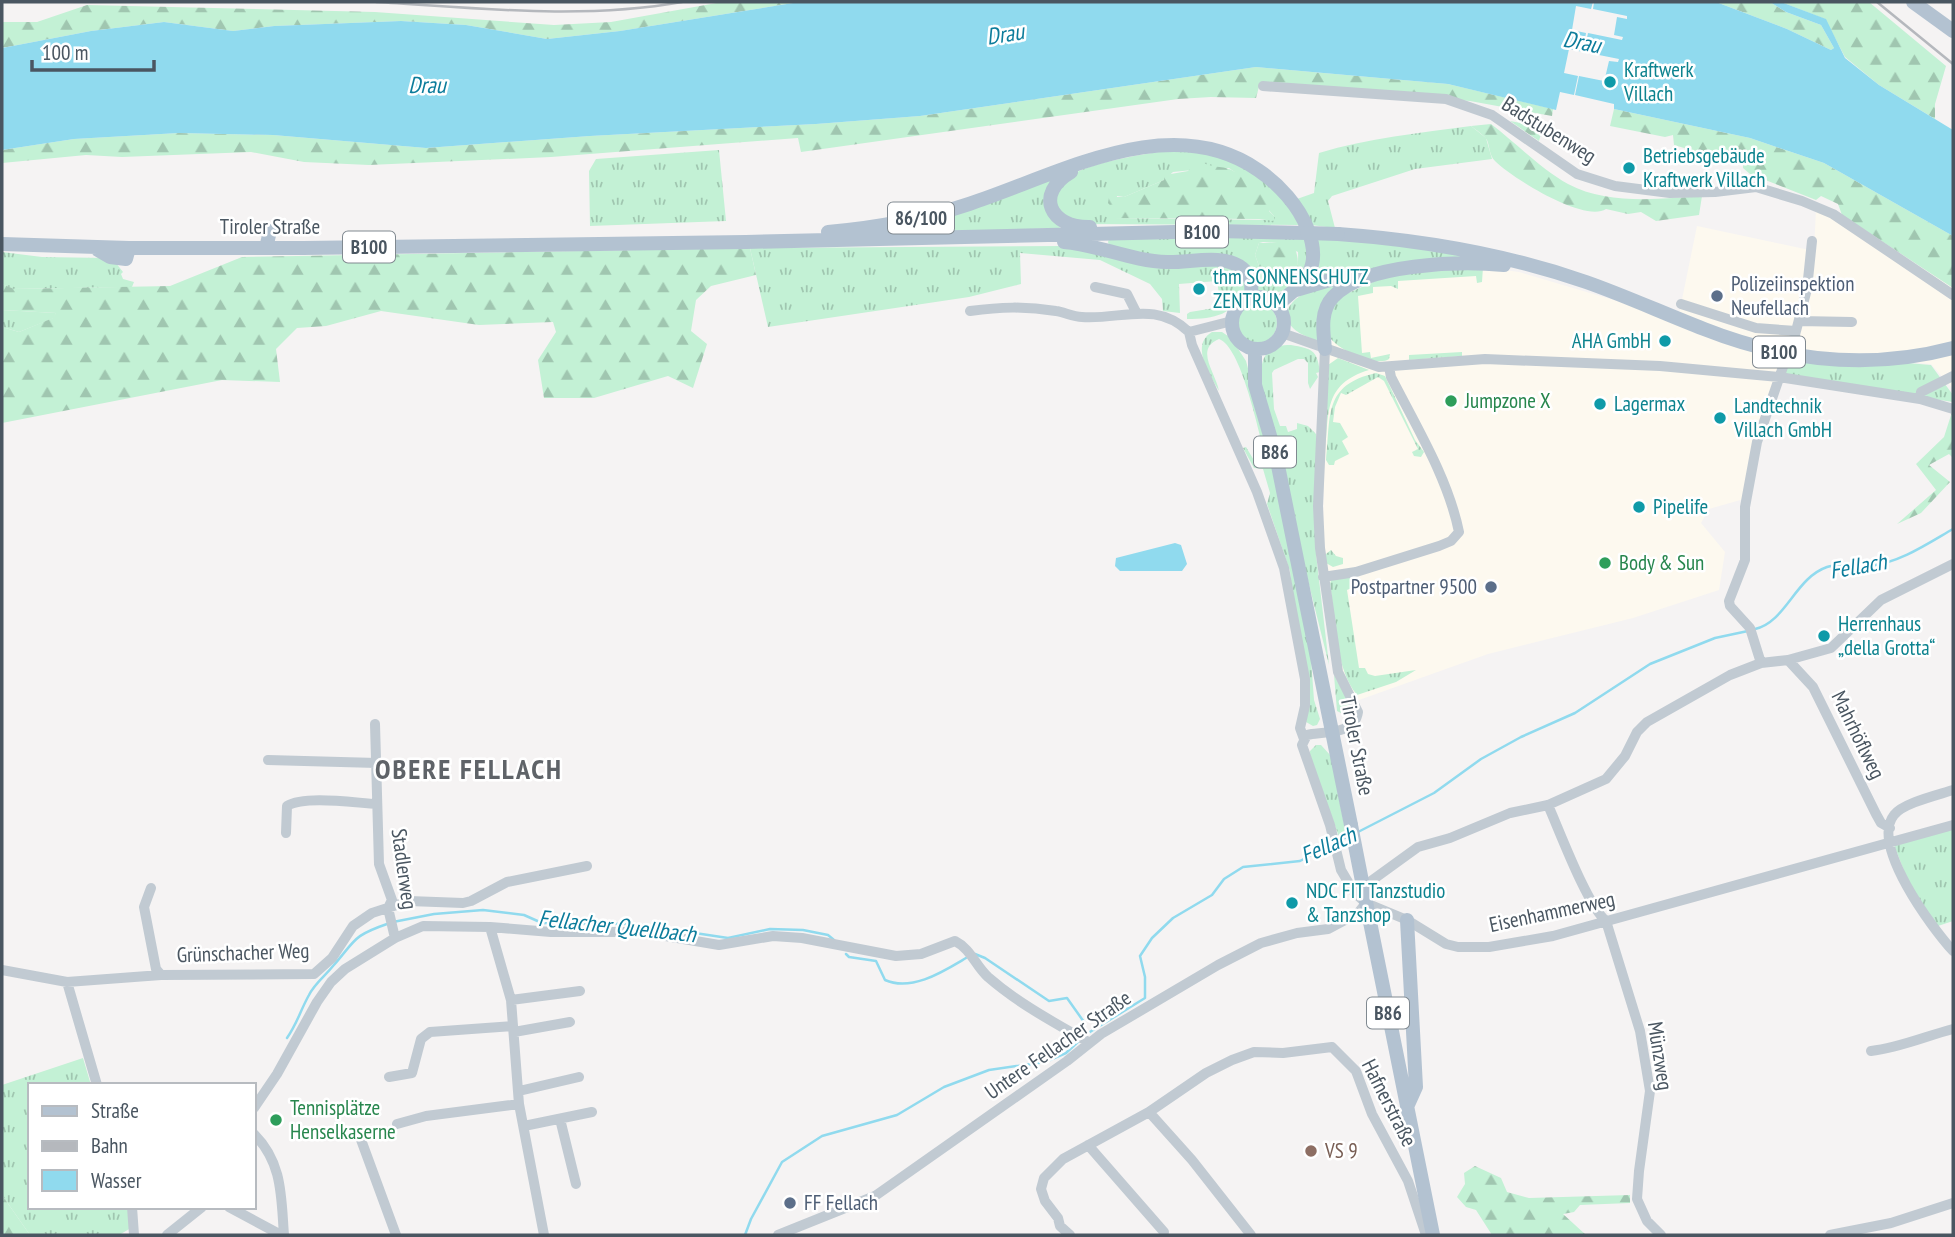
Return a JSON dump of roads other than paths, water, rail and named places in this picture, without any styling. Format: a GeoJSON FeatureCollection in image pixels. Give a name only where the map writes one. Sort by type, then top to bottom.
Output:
{"type":"FeatureCollection","features":[{"type":"Feature","properties":{"kind":"main road"},"geometry":{"type":"LineString","coordinates":[[1913,2],[1953,31]]}},
{"type":"Feature","properties":{"kind":"main road","name":"86/100"},"geometry":{"type":"LineString","coordinates":[[746,242],[757,235],[890,225],[933,215],[1133,149],[1156,145],[1205,146],[1249,163],[1267,176],[1295,206],[1310,235],[1314,261],[1303,283],[1277,305]]}},
{"type":"Feature","properties":{"kind":"main road","name":"86/100"},"geometry":{"type":"LineString","coordinates":[[1091,162],[1059,180],[1053,187],[1051,208],[1065,223],[1079,228],[1106,228],[1131,234]]}},
{"type":"Feature","properties":{"kind":"main road"},"geometry":{"type":"LineString","coordinates":[[266,248],[270,230]]}},
{"type":"Feature","properties":{"kind":"main road","name":"B100"},"geometry":{"type":"LineString","coordinates":[[746,242],[1272,232],[1391,238],[1446,245],[1514,260],[1586,282],[1705,330],[1763,348],[1809,358],[1860,361],[1921,357],[1953,348]]}},
{"type":"Feature","properties":{"kind":"main road"},"geometry":{"type":"LineString","coordinates":[[1015,237],[1036,243],[1066,242],[1095,246],[1163,262],[1219,260],[1231,263],[1242,268],[1248,275],[1252,285],[1251,298]]}},
{"type":"Feature","properties":{"kind":"main road","name":"Tiroler Straße"},"geometry":{"type":"LineString","coordinates":[[2,244],[93,247],[128,253],[188,254],[266,248],[746,242]]}},
{"type":"Feature","properties":{"kind":"main road"},"geometry":{"type":"LineString","coordinates":[[1325,349],[1323,319],[1326,309],[1333,297],[1368,275],[1452,263],[1483,263],[1530,271],[1551,271]]}},
{"type":"Feature","properties":{"kind":"main road","name":"86/100"},"geometry":{"type":"LineString","coordinates":[[1296,290],[1330,280],[1368,275]]}},
{"type":"Feature","properties":{"kind":"main road"},"geometry":{"type":"LineString","coordinates":[[1251,298],[1264,298],[1277,305],[1283,315],[1282,333],[1272,345],[1255,349],[1236,337],[1232,321],[1239,305],[1251,298]]}},
{"type":"Feature","properties":{"kind":"main road","name":"Tiroler Straße"},"geometry":{"type":"LineString","coordinates":[[1255,349],[1255,385],[1276,456],[1433,1235]]}},
{"type":"Feature","properties":{"kind":"main road"},"geometry":{"type":"LineString","coordinates":[[1406,1109],[1416,1087],[1407,920]]}},
{"type":"Feature","properties":{"kind":"street","name":"Badstubenweg"},"geometry":{"type":"LineString","coordinates":[[1264,86],[1446,99],[1492,115],[1577,174],[1615,186],[1670,193],[1715,192],[1756,187],[1833,214],[1953,295]]}},
{"type":"Feature","properties":{"kind":"street"},"geometry":{"type":"LineString","coordinates":[[1792,346],[1807,289],[1812,241]]}},
{"type":"Feature","properties":{"kind":"street"},"geometry":{"type":"LineString","coordinates":[[1095,287],[1127,294],[1136,312]]}},
{"type":"Feature","properties":{"kind":"street"},"geometry":{"type":"LineString","coordinates":[[1681,304],[1756,328],[1852,322]]}},
{"type":"Feature","properties":{"kind":"street"},"geometry":{"type":"LineString","coordinates":[[970,311],[1024,306],[1079,317],[1136,312],[1166,317],[1181,324],[1189,332],[1232,321]]}},
{"type":"Feature","properties":{"kind":"street","name":"Eisenhammerweg"},"geometry":{"type":"LineString","coordinates":[[1189,332],[1192,345],[1256,492],[1284,568],[1305,679],[1305,706],[1300,728],[1304,739],[1302,745],[1334,838],[1341,870],[1367,910],[1407,920],[1446,944],[1458,947],[1489,947],[1540,938],[1606,921],[1953,825]]}},
{"type":"Feature","properties":{"kind":"street"},"geometry":{"type":"LineString","coordinates":[[1282,333],[1378,367],[1485,359],[1660,366],[1779,377],[1920,399],[1953,409]]}},
{"type":"Feature","properties":{"kind":"street"},"geometry":{"type":"LineString","coordinates":[[1304,739],[1312,734],[1350,726],[1357,719],[1359,712],[1338,672],[1324,577],[1318,506],[1325,349]]}},
{"type":"Feature","properties":{"kind":"street"},"geometry":{"type":"LineString","coordinates":[[1760,663],[1751,631],[1730,606],[1729,600],[1742,570],[1745,507],[1757,442],[1785,361]]}},
{"type":"Feature","properties":{"kind":"street"},"geometry":{"type":"LineString","coordinates":[[1324,577],[1356,572],[1439,546],[1451,541],[1460,532],[1457,517],[1433,461],[1391,377],[1389,367]]}},
{"type":"Feature","properties":{"kind":"street"},"geometry":{"type":"LineString","coordinates":[[1920,399],[1921,393],[1953,376]]}},
{"type":"Feature","properties":{"kind":"street"},"geometry":{"type":"LineString","coordinates":[[1354,892],[1418,847],[1450,838],[1510,813],[1548,805],[1606,779],[1625,756],[1637,732],[1647,722],[1704,689],[1760,663],[1788,660],[1831,648],[1881,600],[1953,564]]}},
{"type":"Feature","properties":{"kind":"street","name":"Mahrhöflweg"},"geometry":{"type":"LineString","coordinates":[[1788,660],[1813,687],[1876,814],[1889,828],[1896,863],[1914,900],[1953,951]]}},
{"type":"Feature","properties":{"kind":"street","name":"Stadlerweg"},"geometry":{"type":"LineString","coordinates":[[375,724],[379,864],[392,900],[390,917],[395,938]]}},
{"type":"Feature","properties":{"kind":"street"},"geometry":{"type":"LineString","coordinates":[[268,760],[377,763]]}},
{"type":"Feature","properties":{"kind":"street"},"geometry":{"type":"LineString","coordinates":[[1889,828],[1893,816],[1902,808],[1953,790]]}},
{"type":"Feature","properties":{"kind":"street","name":"Stadlerweg"},"geometry":{"type":"LineString","coordinates":[[286,834],[287,806],[293,803],[316,801],[377,804]]}},
{"type":"Feature","properties":{"kind":"street","name":"Münzweg"},"geometry":{"type":"LineString","coordinates":[[1548,805],[1594,906],[1606,921],[1640,1031],[1650,1091],[1637,1199],[1647,1221],[1661,1235]]}},
{"type":"Feature","properties":{"kind":"street","name":"Grünschacher Weg"},"geometry":{"type":"LineString","coordinates":[[2,970],[67,982],[161,975],[314,977],[332,958],[353,926],[372,913],[390,917],[409,901],[463,903],[507,882],[587,866]]}},
{"type":"Feature","properties":{"kind":"street","name":"Grünschacher Weg"},"geometry":{"type":"LineString","coordinates":[[151,888],[144,907],[156,969],[161,975]]}},
{"type":"Feature","properties":{"kind":"street","name":"Untere Fellacher Straße"},"geometry":{"type":"LineString","coordinates":[[778,1235],[875,1196],[1085,1039],[1261,943],[1297,933],[1328,929],[1358,912],[1367,910]]}},
{"type":"Feature","properties":{"kind":"street"},"geometry":{"type":"LineString","coordinates":[[256,1105],[277,1074],[316,997],[345,969],[395,938],[423,926],[490,927],[551,932],[645,932],[719,945],[773,936],[802,938],[896,956],[921,954],[955,942],[966,947],[986,975],[1029,1008],[1085,1039]]}},
{"type":"Feature","properties":{"kind":"street"},"geometry":{"type":"LineString","coordinates":[[490,927],[511,1000],[519,1104],[544,1235]]}},
{"type":"Feature","properties":{"kind":"street"},"geometry":{"type":"LineString","coordinates":[[314,977],[316,997]]}},
{"type":"Feature","properties":{"kind":"street"},"geometry":{"type":"LineString","coordinates":[[67,982],[96,1083]]}},
{"type":"Feature","properties":{"kind":"street"},"geometry":{"type":"LineString","coordinates":[[511,1000],[580,990]]}},
{"type":"Feature","properties":{"kind":"street"},"geometry":{"type":"LineString","coordinates":[[389,1077],[412,1073],[421,1039],[430,1032],[514,1029],[570,1022]]}},
{"type":"Feature","properties":{"kind":"street"},"geometry":{"type":"LineString","coordinates":[[1871,1051],[1893,1048],[1914,1039],[1953,1029]]}},
{"type":"Feature","properties":{"kind":"street","name":"Hafnerstraße"},"geometry":{"type":"LineString","coordinates":[[1070,1235],[1060,1226],[1041,1189],[1042,1183],[1058,1163],[1149,1112],[1206,1073],[1243,1055],[1332,1047],[1356,1071],[1372,1114],[1408,1181],[1426,1235]]}},
{"type":"Feature","properties":{"kind":"street"},"geometry":{"type":"LineString","coordinates":[[519,1091],[579,1077]]}},
{"type":"Feature","properties":{"kind":"street"},"geometry":{"type":"LineString","coordinates":[[397,1124],[426,1116],[519,1104]]}},
{"type":"Feature","properties":{"kind":"street"},"geometry":{"type":"LineString","coordinates":[[524,1126],[592,1112]]}},
{"type":"Feature","properties":{"kind":"street"},"geometry":{"type":"LineString","coordinates":[[1149,1112],[1192,1160],[1251,1235]]}},
{"type":"Feature","properties":{"kind":"street"},"geometry":{"type":"LineString","coordinates":[[560,1119],[576,1184]]}},
{"type":"Feature","properties":{"kind":"street"},"geometry":{"type":"LineString","coordinates":[[233,1209],[282,1235],[281,1193],[275,1162],[256,1136]]}},
{"type":"Feature","properties":{"kind":"street"},"geometry":{"type":"LineString","coordinates":[[360,1136],[396,1235]]}},
{"type":"Feature","properties":{"kind":"street"},"geometry":{"type":"LineString","coordinates":[[1087,1145],[1164,1232]]}},
{"type":"Feature","properties":{"kind":"street"},"geometry":{"type":"LineString","coordinates":[[1830,1235],[1891,1223],[1953,1203]]}},
{"type":"Feature","properties":{"kind":"street"},"geometry":{"type":"LineString","coordinates":[[132,1209],[134,1235]]}},
{"type":"Feature","properties":{"kind":"street"},"geometry":{"type":"LineString","coordinates":[[167,1235],[200,1209]]}},
{"type":"Feature","properties":{"kind":"street"},"geometry":{"type":"LineString","coordinates":[[1891,1223],[1892,1235]]}},
{"type":"Feature","properties":{"kind":"water","name":"Drau"},"geometry":{"type":"Polygon","coordinates":[[[799,2],[1593,2],[1591,9],[1576,6],[1572,30],[1586,33],[1583,52],[1569,49],[1564,73],[1578,76],[1574,95],[1560,92],[1556,110],[1448,84],[1256,67],[920,116],[816,124],[426,148],[273,135],[179,133],[74,139],[2,150],[2,48],[91,31],[164,22],[233,31],[274,26],[401,21],[466,25],[547,39],[620,31],[799,2]]]}},
{"type":"Feature","properties":{"kind":"water","name":"Drau"},"geometry":{"type":"Polygon","coordinates":[[[1594,2],[1716,2],[1787,29],[1831,50],[1834,48],[1821,25],[1786,12],[1770,2],[1781,2],[1826,19],[1845,58],[1879,85],[1953,130],[1953,236],[1824,163],[1750,138],[1614,109],[1614,104],[1575,95],[1579,76],[1614,83],[1614,80],[1605,78],[1609,61],[1618,62],[1619,59],[1584,52],[1588,33],[1622,40],[1623,37],[1614,35],[1617,17],[1627,19],[1627,16],[1593,9],[1594,2]]]}},
{"type":"Feature","properties":{"kind":"water"},"geometry":{"type":"Polygon","coordinates":[[[1175,543],[1181,545],[1187,564],[1182,571],[1120,571],[1115,566],[1116,558],[1175,543]]]}},
{"type":"Feature","properties":{"kind":"waterway","name":"Fellach"},"geometry":{"type":"LineString","coordinates":[[1755,629],[1775,618],[1807,580],[1827,567],[1870,566],[1892,561],[1953,529]]}},
{"type":"Feature","properties":{"kind":"waterway","name":"Fellach"},"geometry":{"type":"LineString","coordinates":[[1358,832],[1434,793],[1481,759],[1521,737],[1575,713],[1650,664],[1715,638],[1748,631]]}},
{"type":"Feature","properties":{"kind":"waterway","name":"Fellach"},"geometry":{"type":"LineString","coordinates":[[1336,842],[1349,836]]}},
{"type":"Feature","properties":{"kind":"waterway","name":"Fellach"},"geometry":{"type":"LineString","coordinates":[[1085,1035],[1145,998],[1145,977],[1140,956],[1152,938],[1173,918],[1212,895],[1224,879],[1243,867],[1300,861],[1330,845]]}},
{"type":"Feature","properties":{"kind":"waterway","name":"Fellacher Quellbach"},"geometry":{"type":"LineString","coordinates":[[393,922],[434,914],[483,910],[524,915],[542,923],[635,924],[728,938],[770,929],[803,930],[828,935],[834,940]]}},
{"type":"Feature","properties":{"kind":"waterway","name":"Fellacher Quellbach"},"geometry":{"type":"LineString","coordinates":[[287,1038],[311,991],[351,944],[367,932],[387,924]]}},
{"type":"Feature","properties":{"kind":"waterway","name":"Fellacher Quellbach"},"geometry":{"type":"LineString","coordinates":[[846,954],[849,957],[876,961],[885,980],[895,983],[917,982],[966,958]]}},
{"type":"Feature","properties":{"kind":"waterway","name":"Fellacher Quellbach"},"geometry":{"type":"LineString","coordinates":[[975,954],[1049,1001],[1067,998],[1084,1022]]}},
{"type":"Feature","properties":{"kind":"waterway","name":"Fellach"},"geometry":{"type":"LineString","coordinates":[[745,1235],[782,1162],[822,1136],[897,1115],[944,1087],[989,1070],[1045,1062],[1066,1053],[1080,1040]]}},
{"type":"Feature","properties":{"kind":"railway"},"geometry":{"type":"LineString","coordinates":[[376,2],[529,11],[606,10],[682,2]]}},
{"type":"Feature","properties":{"kind":"railway"},"geometry":{"type":"LineString","coordinates":[[1877,2],[1953,64]]}},
{"type":"Feature","properties":{"kind":"place","name":"Kraftwerk Villach"},"geometry":{"type":"Point","coordinates":[1610,82]}},
{"type":"Feature","properties":{"kind":"place","name":"Betriebsgebäude Kraftwerk Villach"},"geometry":{"type":"Point","coordinates":[1629,168]}},
{"type":"Feature","properties":{"kind":"place","name":"thm SONNENSCHUTZ ZENTRUM"},"geometry":{"type":"Point","coordinates":[1199,289]}},
{"type":"Feature","properties":{"kind":"place","name":"Polizeiinspektion Neufellach"},"geometry":{"type":"Point","coordinates":[1717,296]}},
{"type":"Feature","properties":{"kind":"place","name":"AHA GmbH"},"geometry":{"type":"Point","coordinates":[1665,341]}},
{"type":"Feature","properties":{"kind":"place","name":"Jumpzone X"},"geometry":{"type":"Point","coordinates":[1451,401]}},
{"type":"Feature","properties":{"kind":"place","name":"Lagermax"},"geometry":{"type":"Point","coordinates":[1600,404]}},
{"type":"Feature","properties":{"kind":"place","name":"Landtechnik Villach GmbH"},"geometry":{"type":"Point","coordinates":[1720,418]}},
{"type":"Feature","properties":{"kind":"place","name":"Pipelife"},"geometry":{"type":"Point","coordinates":[1639,507]}},
{"type":"Feature","properties":{"kind":"place","name":"Body & Sun"},"geometry":{"type":"Point","coordinates":[1605,563]}},
{"type":"Feature","properties":{"kind":"place","name":"Postpartner 9500"},"geometry":{"type":"Point","coordinates":[1491,587]}},
{"type":"Feature","properties":{"kind":"place","name":"Herrenhaus „della Grotta“"},"geometry":{"type":"Point","coordinates":[1824,636]}},
{"type":"Feature","properties":{"kind":"place","name":"NDC FIT Tanzstudio & Tanzshop"},"geometry":{"type":"Point","coordinates":[1292,903]}},
{"type":"Feature","properties":{"kind":"place","name":"Tennisplätze Henselkaserne"},"geometry":{"type":"Point","coordinates":[276,1120]}},
{"type":"Feature","properties":{"kind":"place","name":"VS 9"},"geometry":{"type":"Point","coordinates":[1311,1151]}},
{"type":"Feature","properties":{"kind":"place","name":"FF Fellach"},"geometry":{"type":"Point","coordinates":[790,1203]}},
{"type":"Feature","properties":{"kind":"district","name":"OBERE FELLACH"},"geometry":{"type":"Point","coordinates":[469,769]}}]}
